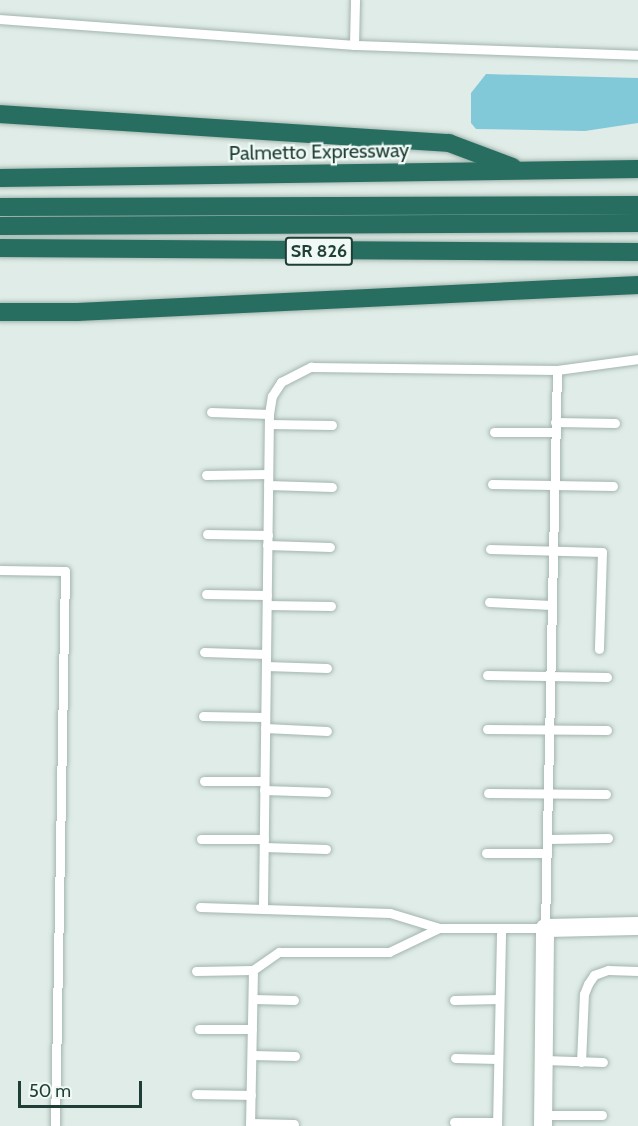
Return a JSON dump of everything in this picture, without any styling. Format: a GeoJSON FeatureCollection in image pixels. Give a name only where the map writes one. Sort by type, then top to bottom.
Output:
{"type":"FeatureCollection","features":[{"type":"Feature","properties":{"kind":"highway"},"geometry":{"type":"LineString","coordinates":[[0,114],[449,143],[523,171]]}},
{"type":"Feature","properties":{"kind":"highway","name":"Palmetto Expressway"},"geometry":{"type":"LineString","coordinates":[[0,178],[638,170]]}},
{"type":"Feature","properties":{"kind":"highway"},"geometry":{"type":"LineString","coordinates":[[0,207],[638,206]]}},
{"type":"Feature","properties":{"kind":"highway"},"geometry":{"type":"LineString","coordinates":[[0,226],[638,223]]}},
{"type":"Feature","properties":{"kind":"highway","name":"SR 826"},"geometry":{"type":"LineString","coordinates":[[0,248],[638,252]]}},
{"type":"Feature","properties":{"kind":"highway"},"geometry":{"type":"LineString","coordinates":[[0,312],[100,311],[638,285]]}},
{"type":"Feature","properties":{"kind":"street"},"geometry":{"type":"LineString","coordinates":[[544,1120],[545,928],[638,926]]}},
{"type":"Feature","properties":{"kind":"lane"},"geometry":{"type":"LineString","coordinates":[[354,0],[354,45]]}},
{"type":"Feature","properties":{"kind":"lane"},"geometry":{"type":"LineString","coordinates":[[0,20],[354,45],[638,55]]}},
{"type":"Feature","properties":{"kind":"lane"},"geometry":{"type":"LineString","coordinates":[[263,909],[269,419],[272,396],[281,382],[311,367],[557,370],[638,359]]}},
{"type":"Feature","properties":{"kind":"lane"},"geometry":{"type":"LineString","coordinates":[[200,907],[390,913],[439,928],[545,928],[557,370]]}},
{"type":"Feature","properties":{"kind":"lane"},"geometry":{"type":"LineString","coordinates":[[211,412],[332,425]]}},
{"type":"Feature","properties":{"kind":"lane"},"geometry":{"type":"LineString","coordinates":[[494,432],[615,423]]}},
{"type":"Feature","properties":{"kind":"lane"},"geometry":{"type":"LineString","coordinates":[[206,475],[268,474]]}},
{"type":"Feature","properties":{"kind":"lane"},"geometry":{"type":"LineString","coordinates":[[492,484],[613,486]]}},
{"type":"Feature","properties":{"kind":"lane"},"geometry":{"type":"LineString","coordinates":[[268,486],[332,487]]}},
{"type":"Feature","properties":{"kind":"lane"},"geometry":{"type":"LineString","coordinates":[[207,534],[330,547]]}},
{"type":"Feature","properties":{"kind":"lane"},"geometry":{"type":"LineString","coordinates":[[490,549],[602,552],[599,649]]}},
{"type":"Feature","properties":{"kind":"lane"},"geometry":{"type":"LineString","coordinates":[[0,570],[65,570],[55,1126]]}},
{"type":"Feature","properties":{"kind":"lane"},"geometry":{"type":"LineString","coordinates":[[206,594],[331,606]]}},
{"type":"Feature","properties":{"kind":"lane"},"geometry":{"type":"LineString","coordinates":[[489,602],[551,605]]}},
{"type":"Feature","properties":{"kind":"lane"},"geometry":{"type":"LineString","coordinates":[[204,652],[266,654]]}},
{"type":"Feature","properties":{"kind":"lane"},"geometry":{"type":"LineString","coordinates":[[266,666],[327,668]]}},
{"type":"Feature","properties":{"kind":"lane"},"geometry":{"type":"LineString","coordinates":[[487,675],[607,677]]}},
{"type":"Feature","properties":{"kind":"lane"},"geometry":{"type":"LineString","coordinates":[[203,716],[265,717]]}},
{"type":"Feature","properties":{"kind":"lane"},"geometry":{"type":"LineString","coordinates":[[265,728],[327,731]]}},
{"type":"Feature","properties":{"kind":"lane"},"geometry":{"type":"LineString","coordinates":[[487,729],[607,730]]}},
{"type":"Feature","properties":{"kind":"lane"},"geometry":{"type":"LineString","coordinates":[[204,781],[326,792]]}},
{"type":"Feature","properties":{"kind":"lane"},"geometry":{"type":"LineString","coordinates":[[488,793],[606,794]]}},
{"type":"Feature","properties":{"kind":"lane"},"geometry":{"type":"LineString","coordinates":[[546,839],[608,838]]}},
{"type":"Feature","properties":{"kind":"lane"},"geometry":{"type":"LineString","coordinates":[[201,839],[326,849]]}},
{"type":"Feature","properties":{"kind":"lane"},"geometry":{"type":"LineString","coordinates":[[486,853],[546,853]]}},
{"type":"Feature","properties":{"kind":"lane"},"geometry":{"type":"LineString","coordinates":[[196,971],[254,970],[279,952],[388,952],[439,928]]}},
{"type":"Feature","properties":{"kind":"lane"},"geometry":{"type":"LineString","coordinates":[[454,1122],[497,1124],[501,928]]}},
{"type":"Feature","properties":{"kind":"lane"},"geometry":{"type":"LineString","coordinates":[[254,970],[250,1124],[294,1124]]}},
{"type":"Feature","properties":{"kind":"lane"},"geometry":{"type":"LineString","coordinates":[[582,1062],[584,994],[588,984],[594,975],[608,970],[638,971]]}},
{"type":"Feature","properties":{"kind":"lane"},"geometry":{"type":"LineString","coordinates":[[253,999],[294,1000]]}},
{"type":"Feature","properties":{"kind":"lane"},"geometry":{"type":"LineString","coordinates":[[454,1000],[499,999]]}},
{"type":"Feature","properties":{"kind":"lane"},"geometry":{"type":"LineString","coordinates":[[199,1029],[252,1029]]}},
{"type":"Feature","properties":{"kind":"lane"},"geometry":{"type":"LineString","coordinates":[[252,1055],[295,1056]]}},
{"type":"Feature","properties":{"kind":"lane"},"geometry":{"type":"LineString","coordinates":[[455,1058],[498,1059]]}},
{"type":"Feature","properties":{"kind":"lane"},"geometry":{"type":"LineString","coordinates":[[544,1060],[603,1062]]}},
{"type":"Feature","properties":{"kind":"lane"},"geometry":{"type":"LineString","coordinates":[[196,1094],[251,1095]]}},
{"type":"Feature","properties":{"kind":"lane"},"geometry":{"type":"LineString","coordinates":[[544,1120],[602,1115]]}},
{"type":"Feature","properties":{"kind":"water"},"geometry":{"type":"Polygon","coordinates":[[[486,74],[638,78],[638,123],[585,131],[476,129],[471,123],[471,93],[486,74]]]}}]}
